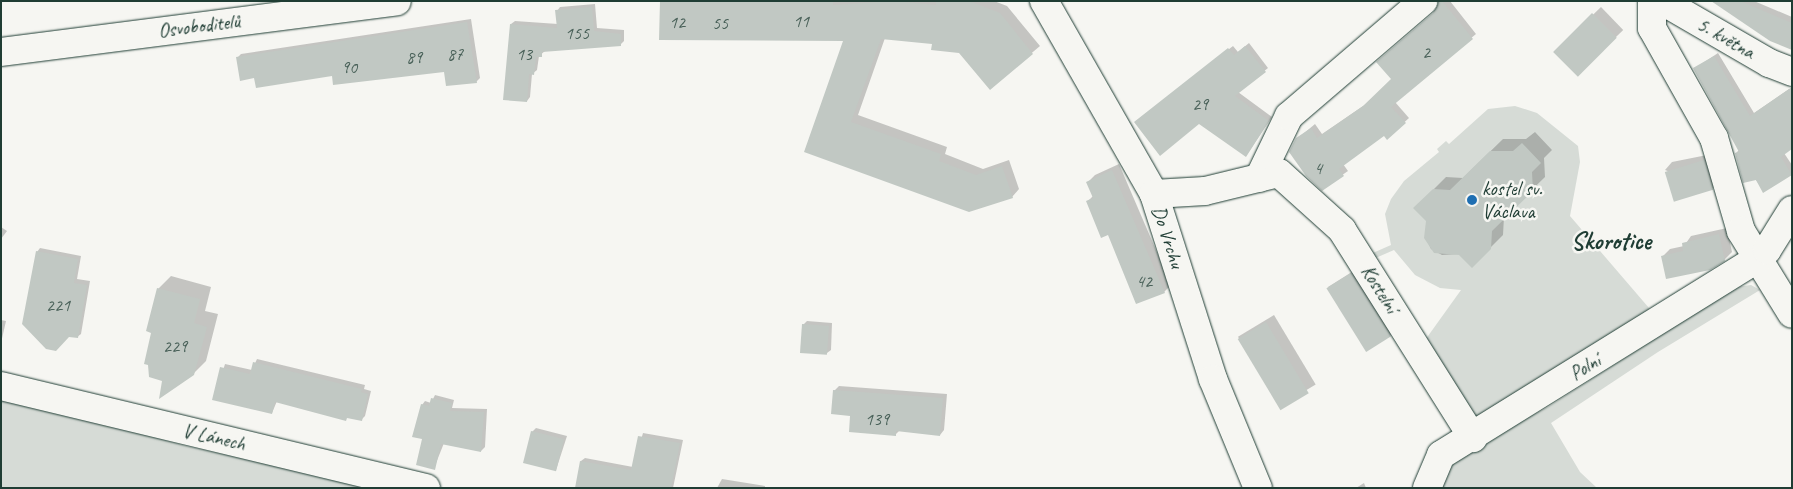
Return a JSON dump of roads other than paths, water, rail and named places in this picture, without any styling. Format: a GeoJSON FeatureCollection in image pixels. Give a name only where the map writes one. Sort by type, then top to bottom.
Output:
{"type":"FeatureCollection","features":[{"type":"Feature","properties":{"kind":"street","name":"Osvoboditelů"},"geometry":{"type":"LineString","coordinates":[[1,52],[397,1]]}},
{"type":"Feature","properties":{"kind":"street","name":"Do Vrchu"},"geometry":{"type":"LineString","coordinates":[[1044,1],[1154,194],[1213,379],[1258,488]]}},
{"type":"Feature","properties":{"kind":"street"},"geometry":{"type":"LineString","coordinates":[[1259,178],[1288,116],[1423,1]]}},
{"type":"Feature","properties":{"kind":"street"},"geometry":{"type":"LineString","coordinates":[[1652,1],[1652,28],[1714,138],[1741,231],[1792,314]]}},
{"type":"Feature","properties":{"kind":"street","name":"5. května"},"geometry":{"type":"LineString","coordinates":[[1662,1],[1769,63],[1792,72]]}},
{"type":"Feature","properties":{"kind":"street","name":"Kostelní"},"geometry":{"type":"LineString","coordinates":[[1154,194],[1205,190],[1279,173],[1342,230],[1473,438]]}},
{"type":"Feature","properties":{"kind":"street","name":"Polní"},"geometry":{"type":"LineString","coordinates":[[1427,488],[1441,456],[1473,438],[1759,258],[1767,250],[1792,210]]}},
{"type":"Feature","properties":{"kind":"street","name":"V Lánech"},"geometry":{"type":"LineString","coordinates":[[1,386],[426,488]]}},
{"type":"Feature","properties":{"kind":"place","name":"kostel sv. Václava"},"geometry":{"type":"Point","coordinates":[1472,200]}},
{"type":"Feature","properties":{"kind":"district","name":"Skorotice"},"geometry":{"type":"Point","coordinates":[1611,241]}}]}
